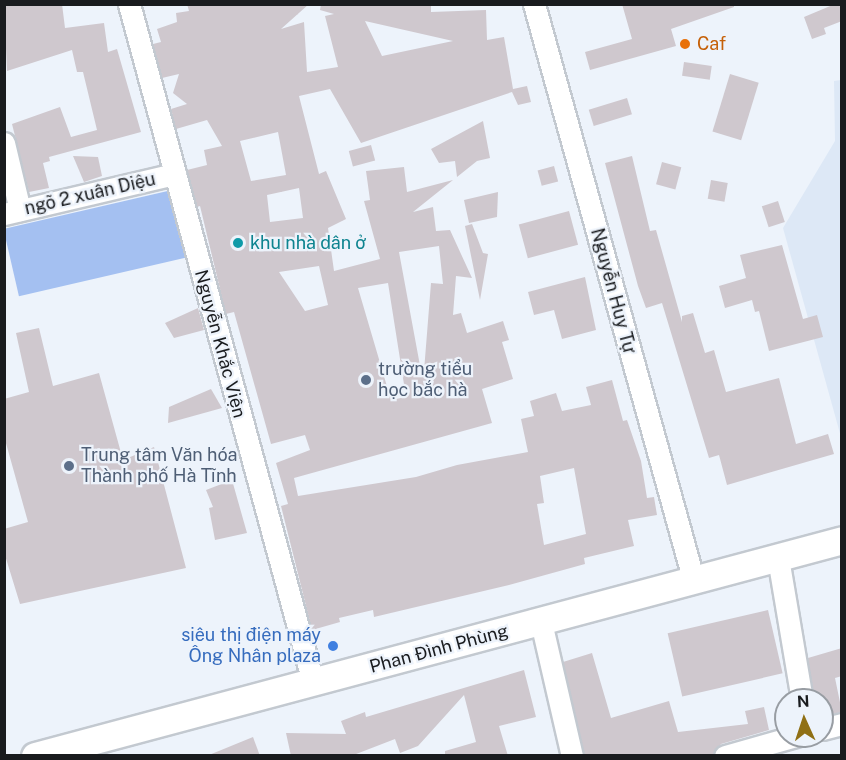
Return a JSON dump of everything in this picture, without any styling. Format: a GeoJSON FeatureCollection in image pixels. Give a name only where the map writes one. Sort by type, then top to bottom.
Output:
{"type":"FeatureCollection","features":[{"type":"Feature","properties":{"kind":"main road","name":"Phan Đình Phùng"},"geometry":{"type":"LineString","coordinates":[[35,756],[541,622],[693,578],[842,540]]}},
{"type":"Feature","properties":{"kind":"street","name":"Nguyễn Khắc Viện"},"geometry":{"type":"LineString","coordinates":[[129,4],[313,682]]}},
{"type":"Feature","properties":{"kind":"street","name":"Nguyễn Huy Tự"},"geometry":{"type":"LineString","coordinates":[[534,4],[693,578]]}},
{"type":"Feature","properties":{"kind":"street"},"geometry":{"type":"LineString","coordinates":[[4,142],[12,212]]}},
{"type":"Feature","properties":{"kind":"street","name":"ngõ 2 xuân Diệu"},"geometry":{"type":"LineString","coordinates":[[12,212],[175,174]]}},
{"type":"Feature","properties":{"kind":"street"},"geometry":{"type":"LineString","coordinates":[[778,558],[800,688]]}},
{"type":"Feature","properties":{"kind":"street"},"geometry":{"type":"LineString","coordinates":[[541,622],[572,756]]}},
{"type":"Feature","properties":{"kind":"street"},"geometry":{"type":"LineString","coordinates":[[725,756],[774,742]]}},
{"type":"Feature","properties":{"kind":"shaded area"},"geometry":{"type":"Polygon","coordinates":[[[841,80],[841,437],[783,228],[835,141],[834,81],[841,80]]]}},
{"type":"Feature","properties":{"kind":"water"},"geometry":{"type":"Polygon","coordinates":[[[172,190],[188,257],[19,296],[4,229],[172,190]]]}},
{"type":"Feature","properties":{"kind":"building"},"geometry":{"type":"Polygon","coordinates":[[[4,4],[62,4],[65,28],[104,23],[108,52],[117,49],[141,132],[49,157],[50,161],[43,163],[49,188],[29,192],[12,124],[60,107],[71,137],[97,130],[83,72],[77,72],[72,50],[7,71],[4,4]]]}},
{"type":"Feature","properties":{"kind":"building"},"geometry":{"type":"Polygon","coordinates":[[[187,4],[309,4],[281,29],[304,22],[307,72],[338,67],[325,16],[334,14],[320,10],[321,4],[431,4],[431,12],[486,10],[487,40],[504,37],[513,89],[527,86],[531,102],[518,105],[512,92],[361,143],[330,89],[299,96],[319,174],[326,171],[346,219],[328,228],[334,271],[380,259],[364,201],[370,200],[366,171],[404,167],[407,192],[453,180],[413,212],[433,207],[436,231],[450,230],[472,278],[456,276],[453,315],[461,313],[467,333],[503,321],[509,340],[502,342],[513,379],[482,389],[492,423],[294,478],[298,496],[416,477],[457,465],[528,452],[521,419],[534,416],[530,401],[556,393],[562,411],[591,405],[586,387],[612,380],[623,421],[627,420],[641,461],[647,498],[654,497],[657,515],[628,520],[634,546],[584,558],[585,564],[509,585],[374,617],[373,610],[339,618],[340,622],[312,630],[281,506],[288,504],[276,463],[310,450],[305,435],[271,444],[234,312],[226,314],[200,206],[197,207],[187,170],[207,165],[204,150],[222,146],[207,120],[176,129],[171,109],[187,104],[173,93],[179,74],[162,78],[153,44],[161,42],[157,29],[177,22],[176,13],[189,11],[187,4]],[[365,21],[382,56],[453,41],[365,21]],[[278,132],[240,141],[251,181],[286,175],[278,132]],[[299,188],[267,195],[270,222],[303,218],[299,188]],[[439,246],[399,252],[421,371],[424,371],[431,283],[443,284],[439,246]],[[319,266],[279,272],[305,311],[328,305],[319,266]],[[388,283],[358,288],[391,400],[406,397],[388,283]],[[574,468],[540,476],[544,503],[537,504],[544,545],[586,534],[574,468]]]}},
{"type":"Feature","properties":{"kind":"building"},"geometry":{"type":"Polygon","coordinates":[[[622,4],[734,4],[734,7],[671,29],[676,46],[590,70],[585,52],[632,39],[622,4]]]}},
{"type":"Feature","properties":{"kind":"building"},"geometry":{"type":"Polygon","coordinates":[[[835,4],[842,4],[842,21],[824,28],[826,34],[812,39],[804,17],[835,4]]]}},
{"type":"Feature","properties":{"kind":"building"},"geometry":{"type":"Polygon","coordinates":[[[684,62],[712,66],[710,80],[682,76],[684,62]]]}},
{"type":"Feature","properties":{"kind":"building"},"geometry":{"type":"Polygon","coordinates":[[[730,74],[759,83],[741,140],[712,131],[730,74]]]}},
{"type":"Feature","properties":{"kind":"building"},"geometry":{"type":"Polygon","coordinates":[[[627,98],[632,114],[594,126],[589,110],[627,98]]]}},
{"type":"Feature","properties":{"kind":"building"},"geometry":{"type":"Polygon","coordinates":[[[483,121],[490,158],[477,161],[457,177],[455,161],[439,163],[431,149],[483,121]]]}},
{"type":"Feature","properties":{"kind":"building"},"geometry":{"type":"Polygon","coordinates":[[[371,145],[375,160],[353,166],[349,151],[371,145]]]}},
{"type":"Feature","properties":{"kind":"building"},"geometry":{"type":"Polygon","coordinates":[[[73,156],[98,157],[102,176],[84,182],[73,156]]]}},
{"type":"Feature","properties":{"kind":"building"},"geometry":{"type":"Polygon","coordinates":[[[632,156],[650,231],[656,230],[682,322],[682,316],[693,313],[705,353],[714,350],[726,392],[779,378],[796,444],[828,434],[834,454],[727,485],[719,455],[709,458],[662,303],[646,308],[638,286],[605,163],[632,156]]]}},
{"type":"Feature","properties":{"kind":"building"},"geometry":{"type":"Polygon","coordinates":[[[662,162],[681,167],[675,189],[656,184],[662,162]]]}},
{"type":"Feature","properties":{"kind":"building"},"geometry":{"type":"Polygon","coordinates":[[[554,166],[558,181],[542,186],[538,170],[554,166]]]}},
{"type":"Feature","properties":{"kind":"building"},"geometry":{"type":"Polygon","coordinates":[[[711,180],[728,183],[724,202],[708,199],[711,180]]]}},
{"type":"Feature","properties":{"kind":"building"},"geometry":{"type":"Polygon","coordinates":[[[498,192],[497,217],[469,223],[464,200],[498,192]]]}},
{"type":"Feature","properties":{"kind":"building"},"geometry":{"type":"Polygon","coordinates":[[[778,201],[785,222],[769,227],[762,206],[778,201]]]}},
{"type":"Feature","properties":{"kind":"building"},"geometry":{"type":"Polygon","coordinates":[[[569,211],[578,245],[528,258],[519,224],[569,211]]]}},
{"type":"Feature","properties":{"kind":"building"},"geometry":{"type":"Polygon","coordinates":[[[472,224],[483,253],[488,254],[480,300],[465,226],[472,224]]]}},
{"type":"Feature","properties":{"kind":"building"},"geometry":{"type":"Polygon","coordinates":[[[782,245],[803,319],[817,315],[823,337],[769,351],[759,311],[755,312],[752,300],[725,308],[719,286],[746,278],[740,255],[782,245]]]}},
{"type":"Feature","properties":{"kind":"building"},"geometry":{"type":"Polygon","coordinates":[[[585,277],[596,330],[562,339],[554,310],[534,315],[528,292],[585,277]]]}},
{"type":"Feature","properties":{"kind":"building"},"geometry":{"type":"Polygon","coordinates":[[[198,308],[204,330],[174,338],[165,323],[198,308]]]}},
{"type":"Feature","properties":{"kind":"building","name":"Trung tâm Văn hóa Thành phố Hà Tĩnh"},"geometry":{"type":"Polygon","coordinates":[[[39,328],[53,386],[99,373],[123,460],[154,447],[186,568],[20,604],[4,552],[4,529],[28,522],[4,436],[4,399],[29,392],[16,333],[39,328]]]}},
{"type":"Feature","properties":{"kind":"building"},"geometry":{"type":"Polygon","coordinates":[[[211,389],[222,408],[168,423],[169,407],[211,389]]]}},
{"type":"Feature","properties":{"kind":"building"},"geometry":{"type":"Polygon","coordinates":[[[232,480],[247,533],[215,540],[209,508],[213,507],[206,490],[232,480]]]}},
{"type":"Feature","properties":{"kind":"building"},"geometry":{"type":"Polygon","coordinates":[[[768,610],[783,673],[682,697],[668,633],[768,610]]]}},
{"type":"Feature","properties":{"kind":"building"},"geometry":{"type":"Polygon","coordinates":[[[842,648],[842,676],[835,678],[842,712],[834,714],[834,688],[812,688],[808,658],[842,648]]]}},
{"type":"Feature","properties":{"kind":"building"},"geometry":{"type":"Polygon","coordinates":[[[592,653],[611,718],[669,701],[678,732],[748,724],[745,711],[764,707],[769,730],[721,744],[713,756],[584,756],[563,662],[592,653]]]}},
{"type":"Feature","properties":{"kind":"building"},"geometry":{"type":"Polygon","coordinates":[[[524,670],[536,717],[499,726],[508,756],[445,756],[445,751],[476,742],[464,695],[418,746],[400,753],[395,739],[351,756],[291,756],[286,733],[346,734],[341,721],[365,712],[366,717],[524,670]]]}},
{"type":"Feature","properties":{"kind":"building"},"geometry":{"type":"Polygon","coordinates":[[[253,737],[260,756],[209,756],[209,755],[253,737]]]}},
{"type":"Feature","properties":{"kind":"place","name":"Caf"},"geometry":{"type":"Point","coordinates":[685,44]}},
{"type":"Feature","properties":{"kind":"place","name":"khu nhà dân ở"},"geometry":{"type":"Point","coordinates":[238,243]}},
{"type":"Feature","properties":{"kind":"place","name":"trường tiểu học bắc hà"},"geometry":{"type":"Point","coordinates":[366,380]}},
{"type":"Feature","properties":{"kind":"place","name":"Trung tâm Văn hóa Thành phố Hà Tĩnh"},"geometry":{"type":"Point","coordinates":[69,466]}},
{"type":"Feature","properties":{"kind":"place","name":"siêu thị điện máy Ông Nhân plaza"},"geometry":{"type":"Point","coordinates":[333,646]}}]}
